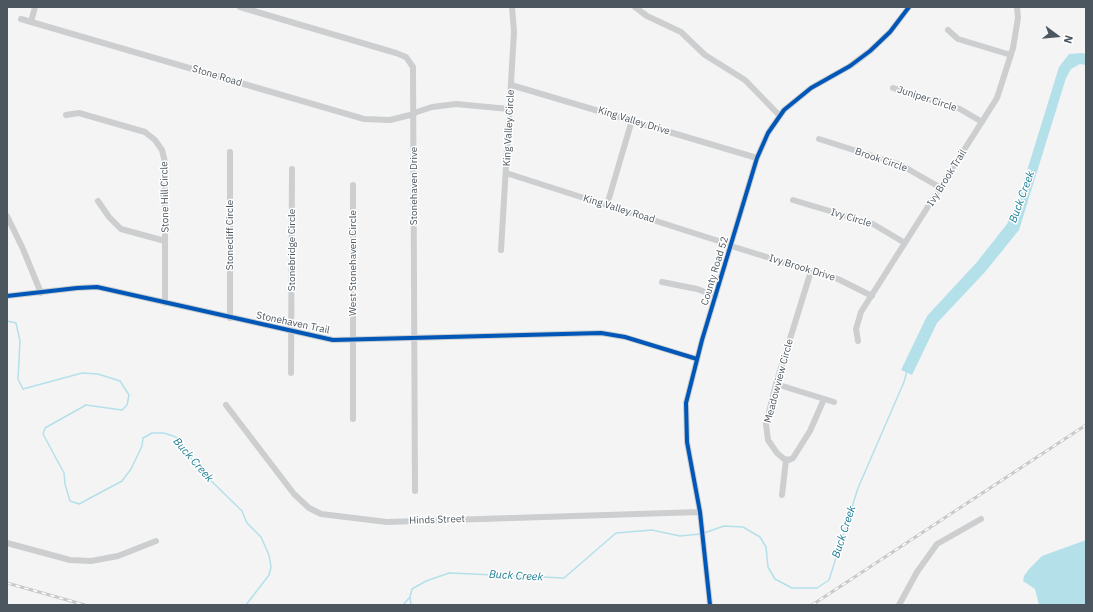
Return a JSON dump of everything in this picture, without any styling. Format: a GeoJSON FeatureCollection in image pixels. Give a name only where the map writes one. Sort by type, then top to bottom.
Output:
{"type":"FeatureCollection","features":[{"type":"Feature","properties":{"kind":"street"},"geometry":{"type":"LineString","coordinates":[[31,22],[35,7]]}},
{"type":"Feature","properties":{"kind":"street","name":"Stonehaven Drive"},"geometry":{"type":"LineString","coordinates":[[240,7],[406,57],[411,62],[414,74],[415,491]]}},
{"type":"Feature","properties":{"kind":"street","name":"King Valley Circle"},"geometry":{"type":"LineString","coordinates":[[501,250],[514,26],[512,7]]}},
{"type":"Feature","properties":{"kind":"street"},"geometry":{"type":"LineString","coordinates":[[635,7],[647,16],[681,32],[705,55],[745,80],[780,115]]}},
{"type":"Feature","properties":{"kind":"street","name":"County Road 52"},"geometry":{"type":"LineString","coordinates":[[710,605],[700,512],[687,442],[685,414],[687,393],[757,158],[763,141],[780,115],[792,102],[811,88],[850,66],[870,51],[890,32],[909,7]]}},
{"type":"Feature","properties":{"kind":"street","name":"Ivy Brook Trail"},"geometry":{"type":"LineString","coordinates":[[858,341],[856,332],[858,321],[872,296],[997,98],[1011,55],[1017,26],[1016,7]]}},
{"type":"Feature","properties":{"kind":"street","name":"Stone Road"},"geometry":{"type":"LineString","coordinates":[[21,19],[364,119],[390,120],[414,114],[432,107],[456,104],[509,109]]}},
{"type":"Feature","properties":{"kind":"street"},"geometry":{"type":"LineString","coordinates":[[948,30],[958,39],[1011,55]]}},
{"type":"Feature","properties":{"kind":"street","name":"King Valley Drive"},"geometry":{"type":"LineString","coordinates":[[511,85],[757,158]]}},
{"type":"Feature","properties":{"kind":"street","name":"Juniper Circle"},"geometry":{"type":"LineString","coordinates":[[893,88],[960,109],[982,122]]}},
{"type":"Feature","properties":{"kind":"street","name":"Stone Hill Circle"},"geometry":{"type":"LineString","coordinates":[[66,115],[78,113],[140,131],[148,134],[159,144],[165,162],[165,303]]}},
{"type":"Feature","properties":{"kind":"street"},"geometry":{"type":"LineString","coordinates":[[607,205],[632,120]]}},
{"type":"Feature","properties":{"kind":"street","name":"Brook Circle"},"geometry":{"type":"LineString","coordinates":[[819,139],[901,165],[941,188]]}},
{"type":"Feature","properties":{"kind":"street","name":"Stonecliff Circle"},"geometry":{"type":"LineString","coordinates":[[230,152],[230,318]]}},
{"type":"Feature","properties":{"kind":"street","name":"Stonebridge Circle"},"geometry":{"type":"LineString","coordinates":[[291,373],[292,169]]}},
{"type":"Feature","properties":{"kind":"street","name":"King Valley Road"},"geometry":{"type":"LineString","coordinates":[[506,173],[731,246]]}},
{"type":"Feature","properties":{"kind":"street","name":"West Stonehaven Circle"},"geometry":{"type":"LineString","coordinates":[[353,186],[354,419]]}},
{"type":"Feature","properties":{"kind":"street","name":"Ivy Circle"},"geometry":{"type":"LineString","coordinates":[[793,200],[873,224],[905,244]]}},
{"type":"Feature","properties":{"kind":"street"},"geometry":{"type":"LineString","coordinates":[[98,201],[109,217],[121,229],[165,241]]}},
{"type":"Feature","properties":{"kind":"street"},"geometry":{"type":"LineString","coordinates":[[7,216],[23,249],[41,293]]}},
{"type":"Feature","properties":{"kind":"street","name":"Ivy Brook Drive"},"geometry":{"type":"LineString","coordinates":[[731,246],[848,283],[872,296]]}},
{"type":"Feature","properties":{"kind":"street","name":"Meadowview Circle"},"geometry":{"type":"LineString","coordinates":[[786,460],[781,457],[772,446],[766,433],[767,417],[811,271]]}},
{"type":"Feature","properties":{"kind":"street"},"geometry":{"type":"LineString","coordinates":[[662,282],[689,287],[716,296]]}},
{"type":"Feature","properties":{"kind":"street","name":"Stonehaven Trail"},"geometry":{"type":"LineString","coordinates":[[7,296],[97,287],[333,340],[601,333],[625,337],[697,359]]}},
{"type":"Feature","properties":{"kind":"street"},"geometry":{"type":"LineString","coordinates":[[776,384],[834,402]]}},
{"type":"Feature","properties":{"kind":"street"},"geometry":{"type":"LineString","coordinates":[[782,495],[786,460],[793,458],[805,440],[824,399]]}},
{"type":"Feature","properties":{"kind":"street","name":"Hinds Street"},"geometry":{"type":"LineString","coordinates":[[226,405],[236,420],[256,442],[294,494],[309,508],[321,514],[387,522],[700,512]]}},
{"type":"Feature","properties":{"kind":"street"},"geometry":{"type":"LineString","coordinates":[[899,605],[917,572],[937,544],[981,519]]}},
{"type":"Feature","properties":{"kind":"street"},"geometry":{"type":"LineString","coordinates":[[7,543],[70,560],[91,561],[118,556],[156,541]]}},
{"type":"Feature","properties":{"kind":"water"},"geometry":{"type":"Polygon","coordinates":[[[1069,54],[1086,54],[1086,65],[1080,64],[1071,69],[1066,78],[1019,230],[985,272],[937,323],[912,375],[901,370],[927,316],[977,262],[1007,224],[1018,200],[1059,67],[1069,54]]]}},
{"type":"Feature","properties":{"kind":"water"},"geometry":{"type":"Polygon","coordinates":[[[1086,540],[1086,605],[1039,605],[1035,589],[1023,581],[1024,576],[1029,569],[1042,556],[1086,540]]]}},
{"type":"Feature","properties":{"kind":"waterway","name":"Buck Creek"},"geometry":{"type":"LineString","coordinates":[[7,321],[16,323],[20,341],[18,379],[23,389],[82,373],[98,374],[120,381],[129,395],[127,405],[122,410],[86,405],[45,428],[43,434],[64,473],[65,484],[70,501],[79,504],[122,481],[131,469],[142,446],[143,438],[152,433],[164,433],[176,437],[199,469],[242,511],[247,523],[261,537],[269,555],[271,567],[269,575],[246,605]]}},
{"type":"Feature","properties":{"kind":"waterway","name":"Buck Creek"},"geometry":{"type":"LineString","coordinates":[[704,533],[724,526],[743,527],[760,537],[766,547],[768,567],[775,579],[792,588],[817,588],[829,580],[858,488],[904,382],[907,371]]}},
{"type":"Feature","properties":{"kind":"waterway","name":"Buck Creek"},"geometry":{"type":"LineString","coordinates":[[403,605],[410,597],[412,589],[426,581],[449,573],[564,578],[616,533],[652,530],[680,536],[700,534]]}},
{"type":"Feature","properties":{"kind":"waterway","name":"Buck Creek"},"geometry":{"type":"LineString","coordinates":[[410,597],[411,605]]}},
{"type":"Feature","properties":{"kind":"railway"},"geometry":{"type":"LineString","coordinates":[[812,605],[1086,425]]}},
{"type":"Feature","properties":{"kind":"railway"},"geometry":{"type":"LineString","coordinates":[[7,583],[85,605]]}},
{"type":"Feature","properties":{"kind":"cycle path"},"geometry":{"type":"LineString","coordinates":[[710,605],[700,512],[687,442],[686,403],[702,340],[757,158],[768,133],[784,110],[811,88],[850,66],[870,51],[890,32],[909,7]]}},
{"type":"Feature","properties":{"kind":"cycle path"},"geometry":{"type":"LineString","coordinates":[[7,296],[97,287],[333,340],[601,333],[625,337],[697,359]]}}]}
